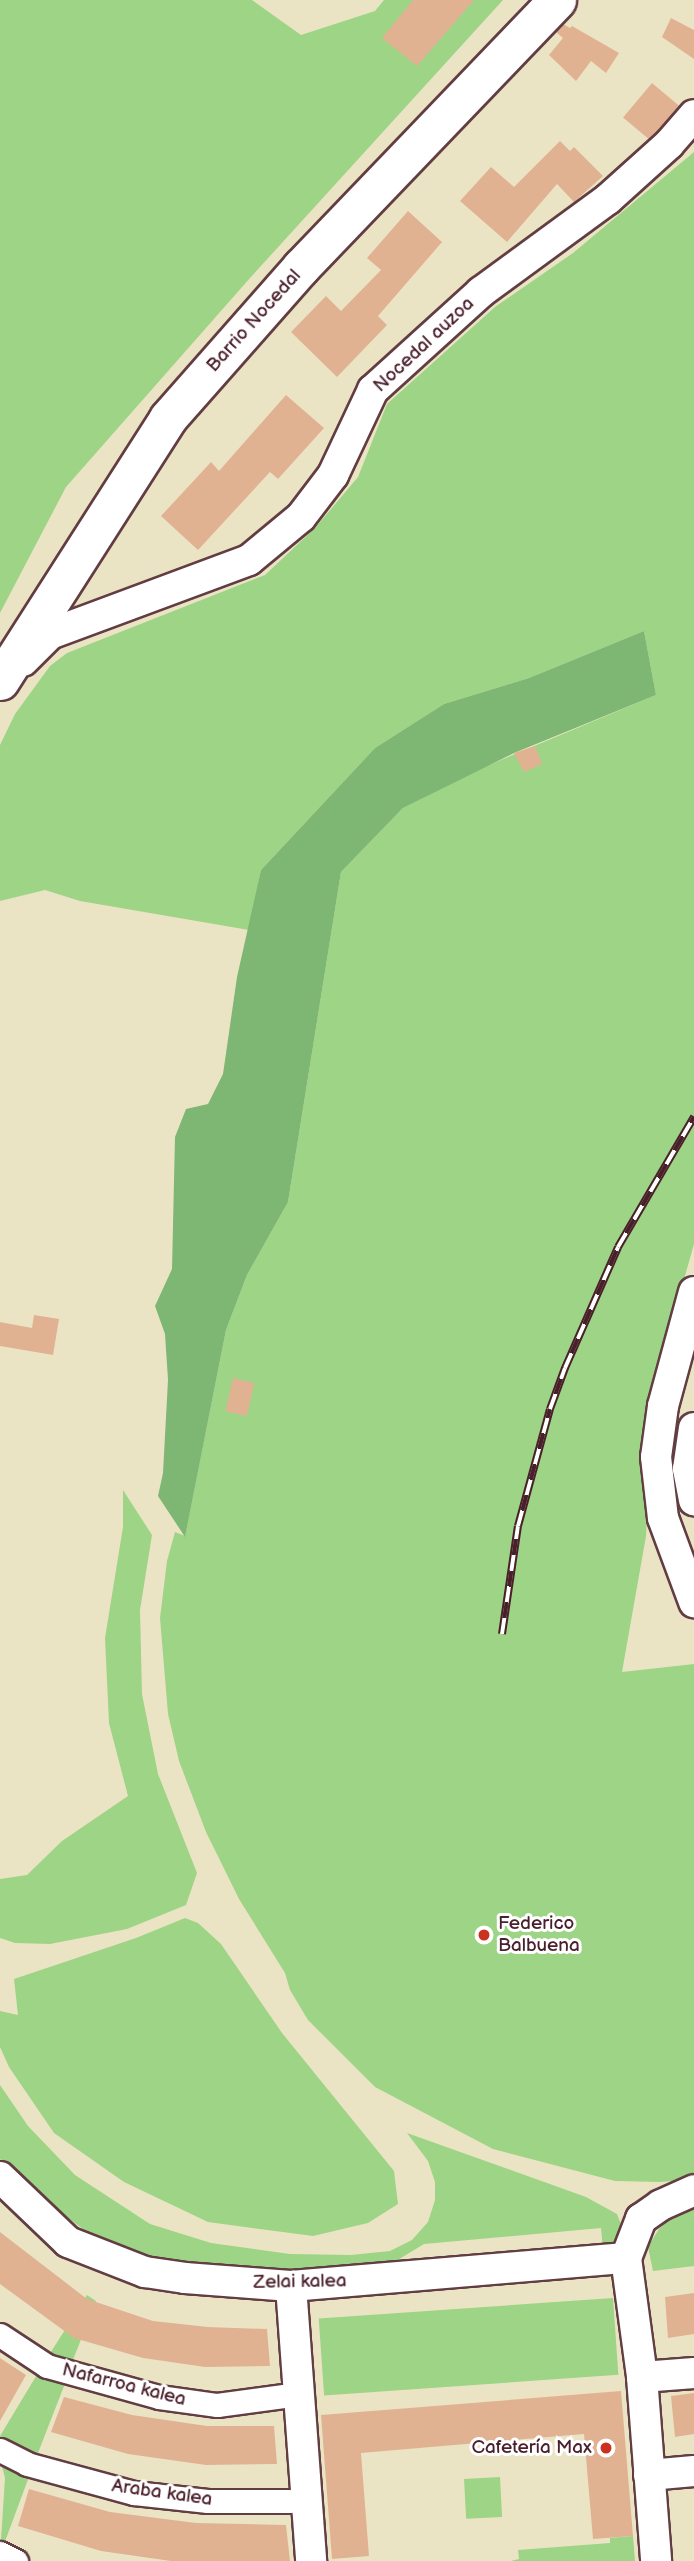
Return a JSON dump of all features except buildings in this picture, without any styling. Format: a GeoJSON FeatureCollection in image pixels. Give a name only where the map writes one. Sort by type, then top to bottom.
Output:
{"type":"FeatureCollection","features":[{"type":"Feature","properties":{"kind":"street","name":"Barrio Nocedal"},"geometry":{"type":"LineString","coordinates":[[0,683],[168,418],[301,267],[557,0]]}},
{"type":"Feature","properties":{"kind":"street","name":"Nocedal auzoa"},"geometry":{"type":"LineString","coordinates":[[0,683],[50,634],[249,560],[300,517],[333,475],[373,390],[481,292],[608,199],[669,144],[694,115]]}},
{"type":"Feature","properties":{"kind":"street"},"geometry":{"type":"LineString","coordinates":[[694,1292],[663,1406],[656,1457],[663,1518],[694,1602]]}},
{"type":"Feature","properties":{"kind":"street"},"geometry":{"type":"LineString","coordinates":[[694,1428],[688,1469],[694,1500]]}},
{"type":"Feature","properties":{"kind":"street","name":"Zelai kalea"},"geometry":{"type":"LineString","coordinates":[[1,2181],[68,2242],[145,2272],[185,2278],[291,2286],[626,2258]]}},
{"type":"Feature","properties":{"kind":"street"},"geometry":{"type":"LineString","coordinates":[[656,2561],[642,2377],[626,2258],[641,2219],[661,2205],[694,2190]]}},
{"type":"Feature","properties":{"kind":"street"},"geometry":{"type":"LineString","coordinates":[[291,2286],[310,2561]]}},
{"type":"Feature","properties":{"kind":"street","name":"Nafarroa kalea"},"geometry":{"type":"LineString","coordinates":[[0,2335],[47,2366],[159,2397],[217,2405],[298,2394]]}},
{"type":"Feature","properties":{"kind":"street"},"geometry":{"type":"LineString","coordinates":[[642,2377],[694,2373]]}},
{"type":"Feature","properties":{"kind":"street","name":"Araba kalea"},"geometry":{"type":"LineString","coordinates":[[0,2450],[27,2464],[134,2493],[208,2501],[289,2501]]}},
{"type":"Feature","properties":{"kind":"street"},"geometry":{"type":"LineString","coordinates":[[649,2475],[694,2471]]}},
{"type":"Feature","properties":{"kind":"street"},"geometry":{"type":"LineString","coordinates":[[0,2553],[16,2561]]}},
{"type":"Feature","properties":{"kind":"green space"},"geometry":{"type":"Polygon","coordinates":[[[0,0],[252,0],[301,35],[375,11],[384,0],[503,0],[250,278],[66,487],[0,613],[0,0]]]}},
{"type":"Feature","properties":{"kind":"green space"},"geometry":{"type":"Polygon","coordinates":[[[694,152],[694,1244],[655,1382],[646,1536],[622,1672],[694,1664],[694,2179],[660,2182],[615,2181],[493,2149],[375,2087],[308,2020],[290,1990],[285,1973],[239,1899],[206,1832],[179,1761],[168,1714],[160,1618],[167,1561],[175,1532],[185,1536],[226,1330],[247,1275],[288,1202],[341,872],[403,808],[482,768],[656,695],[644,631],[529,678],[444,704],[375,748],[261,870],[249,930],[80,901],[45,890],[0,901],[0,745],[15,714],[50,666],[67,653],[265,575],[315,528],[358,477],[387,404],[495,307],[573,253],[694,152]]]}},
{"type":"Feature","properties":{"kind":"green space"},"geometry":{"type":"Polygon","coordinates":[[[644,631],[656,695],[514,753],[403,808],[341,872],[288,1202],[247,1275],[226,1330],[185,1537],[158,1496],[163,1473],[168,1380],[165,1334],[155,1306],[172,1269],[175,1137],[186,1109],[208,1104],[223,1074],[237,977],[261,870],[375,748],[444,704],[529,678],[644,631]]]}},
{"type":"Feature","properties":{"kind":"green space"},"geometry":{"type":"Polygon","coordinates":[[[123,1490],[152,1535],[140,1610],[142,1694],[158,1774],[197,1873],[186,1905],[127,1929],[50,1944],[15,1943],[0,1938],[0,1879],[27,1875],[62,1841],[128,1796],[109,1723],[105,1638],[123,1527],[123,1490]]]}},
{"type":"Feature","properties":{"kind":"green space"},"geometry":{"type":"Polygon","coordinates":[[[185,1918],[198,1923],[221,1944],[282,2033],[394,2171],[398,2204],[368,2223],[313,2236],[208,2222],[124,2182],[54,2133],[9,2067],[0,2047],[0,2011],[18,2015],[14,1979],[136,1938],[185,1918]]]}},
{"type":"Feature","properties":{"kind":"green space"},"geometry":{"type":"Polygon","coordinates":[[[0,2085],[28,2126],[75,2175],[150,2224],[211,2243],[290,2254],[351,2255],[390,2251],[412,2240],[428,2222],[435,2200],[435,2182],[428,2161],[407,2133],[586,2197],[617,2214],[624,2232],[617,2247],[603,2250],[601,2228],[424,2244],[391,2264],[322,2270],[225,2270],[150,2257],[103,2244],[32,2191],[0,2159],[0,2085]]]}},
{"type":"Feature","properties":{"kind":"green space"},"geometry":{"type":"Polygon","coordinates":[[[694,2209],[694,2266],[653,2271],[648,2247],[659,2229],[671,2217],[694,2209]]]}},
{"type":"Feature","properties":{"kind":"green space"},"geometry":{"type":"Polygon","coordinates":[[[87,2295],[96,2301],[71,2365],[49,2355],[87,2295]]]}},
{"type":"Feature","properties":{"kind":"green space"},"geometry":{"type":"Polygon","coordinates":[[[613,2298],[618,2375],[324,2395],[319,2319],[613,2298]]]}},
{"type":"Feature","properties":{"kind":"green space"},"geometry":{"type":"Polygon","coordinates":[[[41,2368],[66,2381],[36,2458],[0,2441],[0,2436],[41,2368]]]}},
{"type":"Feature","properties":{"kind":"green space"},"geometry":{"type":"Polygon","coordinates":[[[0,2459],[30,2474],[0,2555],[5,2478],[0,2459]]]}},
{"type":"Feature","properties":{"kind":"green space"},"geometry":{"type":"Polygon","coordinates":[[[500,2477],[502,2517],[466,2519],[464,2479],[500,2477]]]}},
{"type":"Feature","properties":{"kind":"green space"},"geometry":{"type":"Polygon","coordinates":[[[633,2536],[635,2561],[511,2561],[519,2559],[518,2550],[610,2543],[610,2538],[633,2536]]]}},
{"type":"Feature","properties":{"kind":"railway"},"geometry":{"type":"LineString","coordinates":[[502,1634],[518,1526],[550,1409],[565,1368],[618,1247],[694,1117]]}},
{"type":"Feature","properties":{"kind":"place","name":"Federico Balbuena"},"geometry":{"type":"Point","coordinates":[484,1935]}},
{"type":"Feature","properties":{"kind":"place","name":"Cafetería Max"},"geometry":{"type":"Point","coordinates":[606,2448]}}]}
